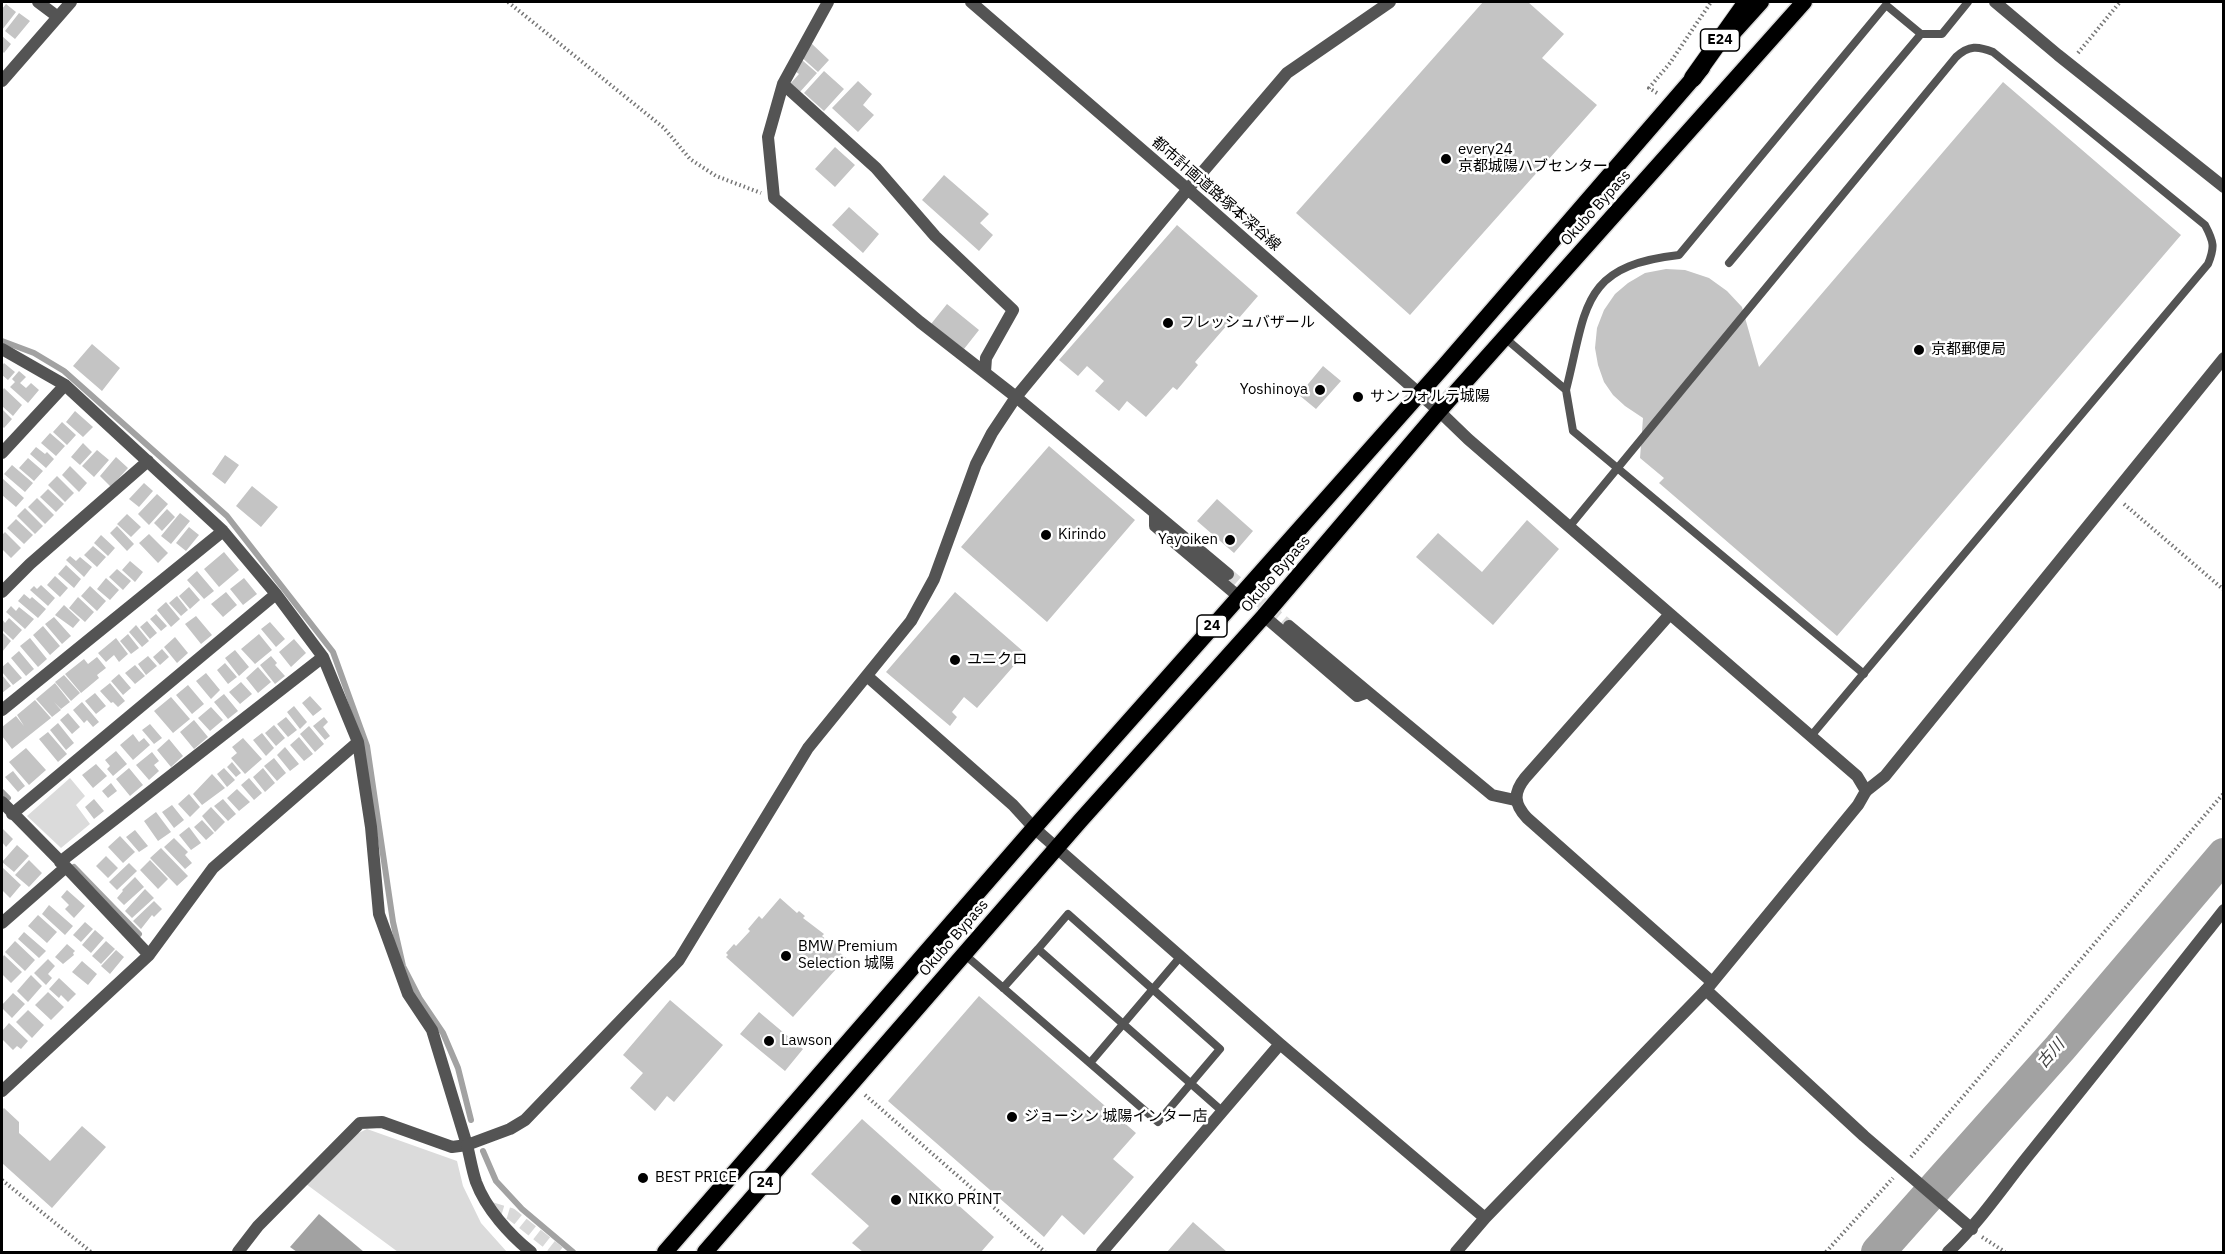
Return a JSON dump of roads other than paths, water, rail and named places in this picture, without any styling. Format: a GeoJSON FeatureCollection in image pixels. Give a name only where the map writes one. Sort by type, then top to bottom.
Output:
{"type":"FeatureCollection","features":[{"type":"Feature","properties":{"kind":"highway","name":"E24"},"geometry":{"type":"LineString","coordinates":[[1693,78],[1747,2]]}},
{"type":"Feature","properties":{"kind":"highway","name":"Okubo Bypass"},"geometry":{"type":"LineString","coordinates":[[665,1252],[1034,828],[1761,2]]}},
{"type":"Feature","properties":{"kind":"highway","name":"Okubo Bypass"},"geometry":{"type":"LineString","coordinates":[[705,1252],[1057,848],[1264,616],[1440,411],[1804,2]]}},
{"type":"Feature","properties":{"kind":"street"},"geometry":{"type":"LineString","coordinates":[[38,2],[58,17]]}},
{"type":"Feature","properties":{"kind":"street"},"geometry":{"type":"LineString","coordinates":[[2,81],[71,2]]}},
{"type":"Feature","properties":{"kind":"street"},"geometry":{"type":"LineString","coordinates":[[828,2],[783,84],[768,137],[774,198],[920,322],[1016,397],[1228,574]]}},
{"type":"Feature","properties":{"kind":"street","name":"都市計画道路塚本深谷線"},"geometry":{"type":"LineString","coordinates":[[971,2],[1188,189],[1440,411],[1468,439],[1857,776],[1866,791]]}},
{"type":"Feature","properties":{"kind":"street"},"geometry":{"type":"LineString","coordinates":[[238,1252],[258,1226],[360,1123],[382,1122],[452,1147],[467,1145],[510,1130],[525,1120],[679,960],[808,748],[911,621],[934,579],[976,464],[992,433],[1016,397],[1287,73],[1390,2]]}},
{"type":"Feature","properties":{"kind":"street"},"geometry":{"type":"LineString","coordinates":[[1995,2],[2223,187]]}},
{"type":"Feature","properties":{"kind":"street"},"geometry":{"type":"LineString","coordinates":[[783,84],[876,168],[935,236],[1013,310],[986,358],[985,372]]}},
{"type":"Feature","properties":{"kind":"street"},"geometry":{"type":"LineString","coordinates":[[2,349],[65,385],[223,531],[276,594],[323,657],[358,742],[371,827],[379,914],[408,994],[432,1030],[467,1145],[476,1183],[491,1208],[517,1241],[531,1252]]}},
{"type":"Feature","properties":{"kind":"street"},"geometry":{"type":"LineString","coordinates":[[1456,1252],[1485,1218],[1709,986],[1858,805],[1866,791],[1885,776],[2223,358]]}},
{"type":"Feature","properties":{"kind":"street"},"geometry":{"type":"LineString","coordinates":[[2,453],[65,385]]}},
{"type":"Feature","properties":{"kind":"street"},"geometry":{"type":"LineString","coordinates":[[2,592],[30,564],[148,461]]}},
{"type":"Feature","properties":{"kind":"street"},"geometry":{"type":"LineString","coordinates":[[1155,513],[1155,525],[1238,596]]}},
{"type":"Feature","properties":{"kind":"street"},"geometry":{"type":"LineString","coordinates":[[2,710],[223,531]]}},
{"type":"Feature","properties":{"kind":"street"},"geometry":{"type":"LineString","coordinates":[[12,814],[276,594]]}},
{"type":"Feature","properties":{"kind":"street"},"geometry":{"type":"LineString","coordinates":[[1670,614],[1518,786],[1515,800],[1518,809],[1709,986],[1901,1169],[1972,1229]]}},
{"type":"Feature","properties":{"kind":"street"},"geometry":{"type":"LineString","coordinates":[[1264,616],[1357,696],[1368,692]]}},
{"type":"Feature","properties":{"kind":"street"},"geometry":{"type":"LineString","coordinates":[[1289,626],[1492,795],[1515,800]]}},
{"type":"Feature","properties":{"kind":"street"},"geometry":{"type":"LineString","coordinates":[[2,923],[63,865],[323,657]]}},
{"type":"Feature","properties":{"kind":"street"},"geometry":{"type":"LineString","coordinates":[[867,676],[1013,806],[1034,828],[1280,1044],[1485,1218]]}},
{"type":"Feature","properties":{"kind":"street"},"geometry":{"type":"LineString","coordinates":[[2,1091],[149,956],[213,868],[358,742]]}},
{"type":"Feature","properties":{"kind":"street"},"geometry":{"type":"LineString","coordinates":[[2,803],[149,956]]}},
{"type":"Feature","properties":{"kind":"street"},"geometry":{"type":"LineString","coordinates":[[1948,1252],[1972,1229],[2223,910]]}},
{"type":"Feature","properties":{"kind":"street"},"geometry":{"type":"LineString","coordinates":[[1102,1252],[1280,1044]]}},
{"type":"Feature","properties":{"kind":"lane"},"geometry":{"type":"LineString","coordinates":[[1864,674],[1573,431],[1566,390],[1586,310],[1601,283],[1629,265],[1658,257],[1679,255],[1886,4],[1921,34],[1942,34],[1968,2]]}},
{"type":"Feature","properties":{"kind":"lane"},"geometry":{"type":"LineString","coordinates":[[1729,263],[1921,34]]}},
{"type":"Feature","properties":{"kind":"lane"},"geometry":{"type":"LineString","coordinates":[[1569,527],[1956,57],[1966,48],[1980,47],[1993,52],[2205,225],[2214,250],[2208,264],[1811,736]]}},
{"type":"Feature","properties":{"kind":"lane"},"geometry":{"type":"LineString","coordinates":[[1505,338],[1566,390]]}},
{"type":"Feature","properties":{"kind":"lane"},"geometry":{"type":"LineString","coordinates":[[964,954],[1003,988],[1158,1122],[1220,1049],[1068,914],[1003,988]]}},
{"type":"Feature","properties":{"kind":"lane"},"geometry":{"type":"LineString","coordinates":[[1038,950],[1222,1111]]}},
{"type":"Feature","properties":{"kind":"lane"},"geometry":{"type":"LineString","coordinates":[[1090,1063],[1181,956]]}},
{"type":"Feature","properties":{"kind":"waterway"},"geometry":{"type":"LineString","coordinates":[[2,341],[34,353],[64,371],[227,516],[333,652],[367,746],[393,922],[403,966],[420,999],[443,1033],[458,1068],[471,1120]]}},
{"type":"Feature","properties":{"kind":"waterway"},"geometry":{"type":"LineString","coordinates":[[2,792],[8,798]]}},
{"type":"Feature","properties":{"kind":"waterway","name":"古川"},"geometry":{"type":"LineString","coordinates":[[1878,1252],[2060,1048],[2224,855]]}},
{"type":"Feature","properties":{"kind":"waterway"},"geometry":{"type":"LineString","coordinates":[[74,867],[139,934]]}},
{"type":"Feature","properties":{"kind":"waterway"},"geometry":{"type":"LineString","coordinates":[[483,1151],[496,1181],[522,1209],[573,1252]]}},
{"type":"Feature","properties":{"kind":"tunnel"},"geometry":{"type":"LineString","coordinates":[[1228,574],[1289,626]]}},
{"type":"Feature","properties":{"kind":"tunnel"},"geometry":{"type":"LineString","coordinates":[[491,1208],[511,1214],[559,1252]]}},
{"type":"Feature","properties":{"kind":"place","name":"every24 京都城陽ハブセンター"},"geometry":{"type":"Point","coordinates":[1446,159]}},
{"type":"Feature","properties":{"kind":"place","name":"フレッシュバザール"},"geometry":{"type":"Point","coordinates":[1168,323]}},
{"type":"Feature","properties":{"kind":"place","name":"京都郵便局"},"geometry":{"type":"Point","coordinates":[1919,350]}},
{"type":"Feature","properties":{"kind":"place","name":"Yoshinoya"},"geometry":{"type":"Point","coordinates":[1320,390]}},
{"type":"Feature","properties":{"kind":"place","name":"サンフォルテ城陽"},"geometry":{"type":"Point","coordinates":[1358,397]}},
{"type":"Feature","properties":{"kind":"place","name":"Kirindo"},"geometry":{"type":"Point","coordinates":[1046,535]}},
{"type":"Feature","properties":{"kind":"place","name":"Yayoiken"},"geometry":{"type":"Point","coordinates":[1230,540]}},
{"type":"Feature","properties":{"kind":"place","name":"ユニクロ"},"geometry":{"type":"Point","coordinates":[955,660]}},
{"type":"Feature","properties":{"kind":"place","name":"BMW Premium Selection 城陽"},"geometry":{"type":"Point","coordinates":[786,956]}},
{"type":"Feature","properties":{"kind":"place","name":"Lawson"},"geometry":{"type":"Point","coordinates":[769,1041]}},
{"type":"Feature","properties":{"kind":"place","name":"ジョーシン 城陽インター店"},"geometry":{"type":"Point","coordinates":[1012,1117]}},
{"type":"Feature","properties":{"kind":"place","name":"BEST PRICE"},"geometry":{"type":"Point","coordinates":[643,1178]}},
{"type":"Feature","properties":{"kind":"place","name":"NIKKO PRINT"},"geometry":{"type":"Point","coordinates":[896,1200]}}]}
